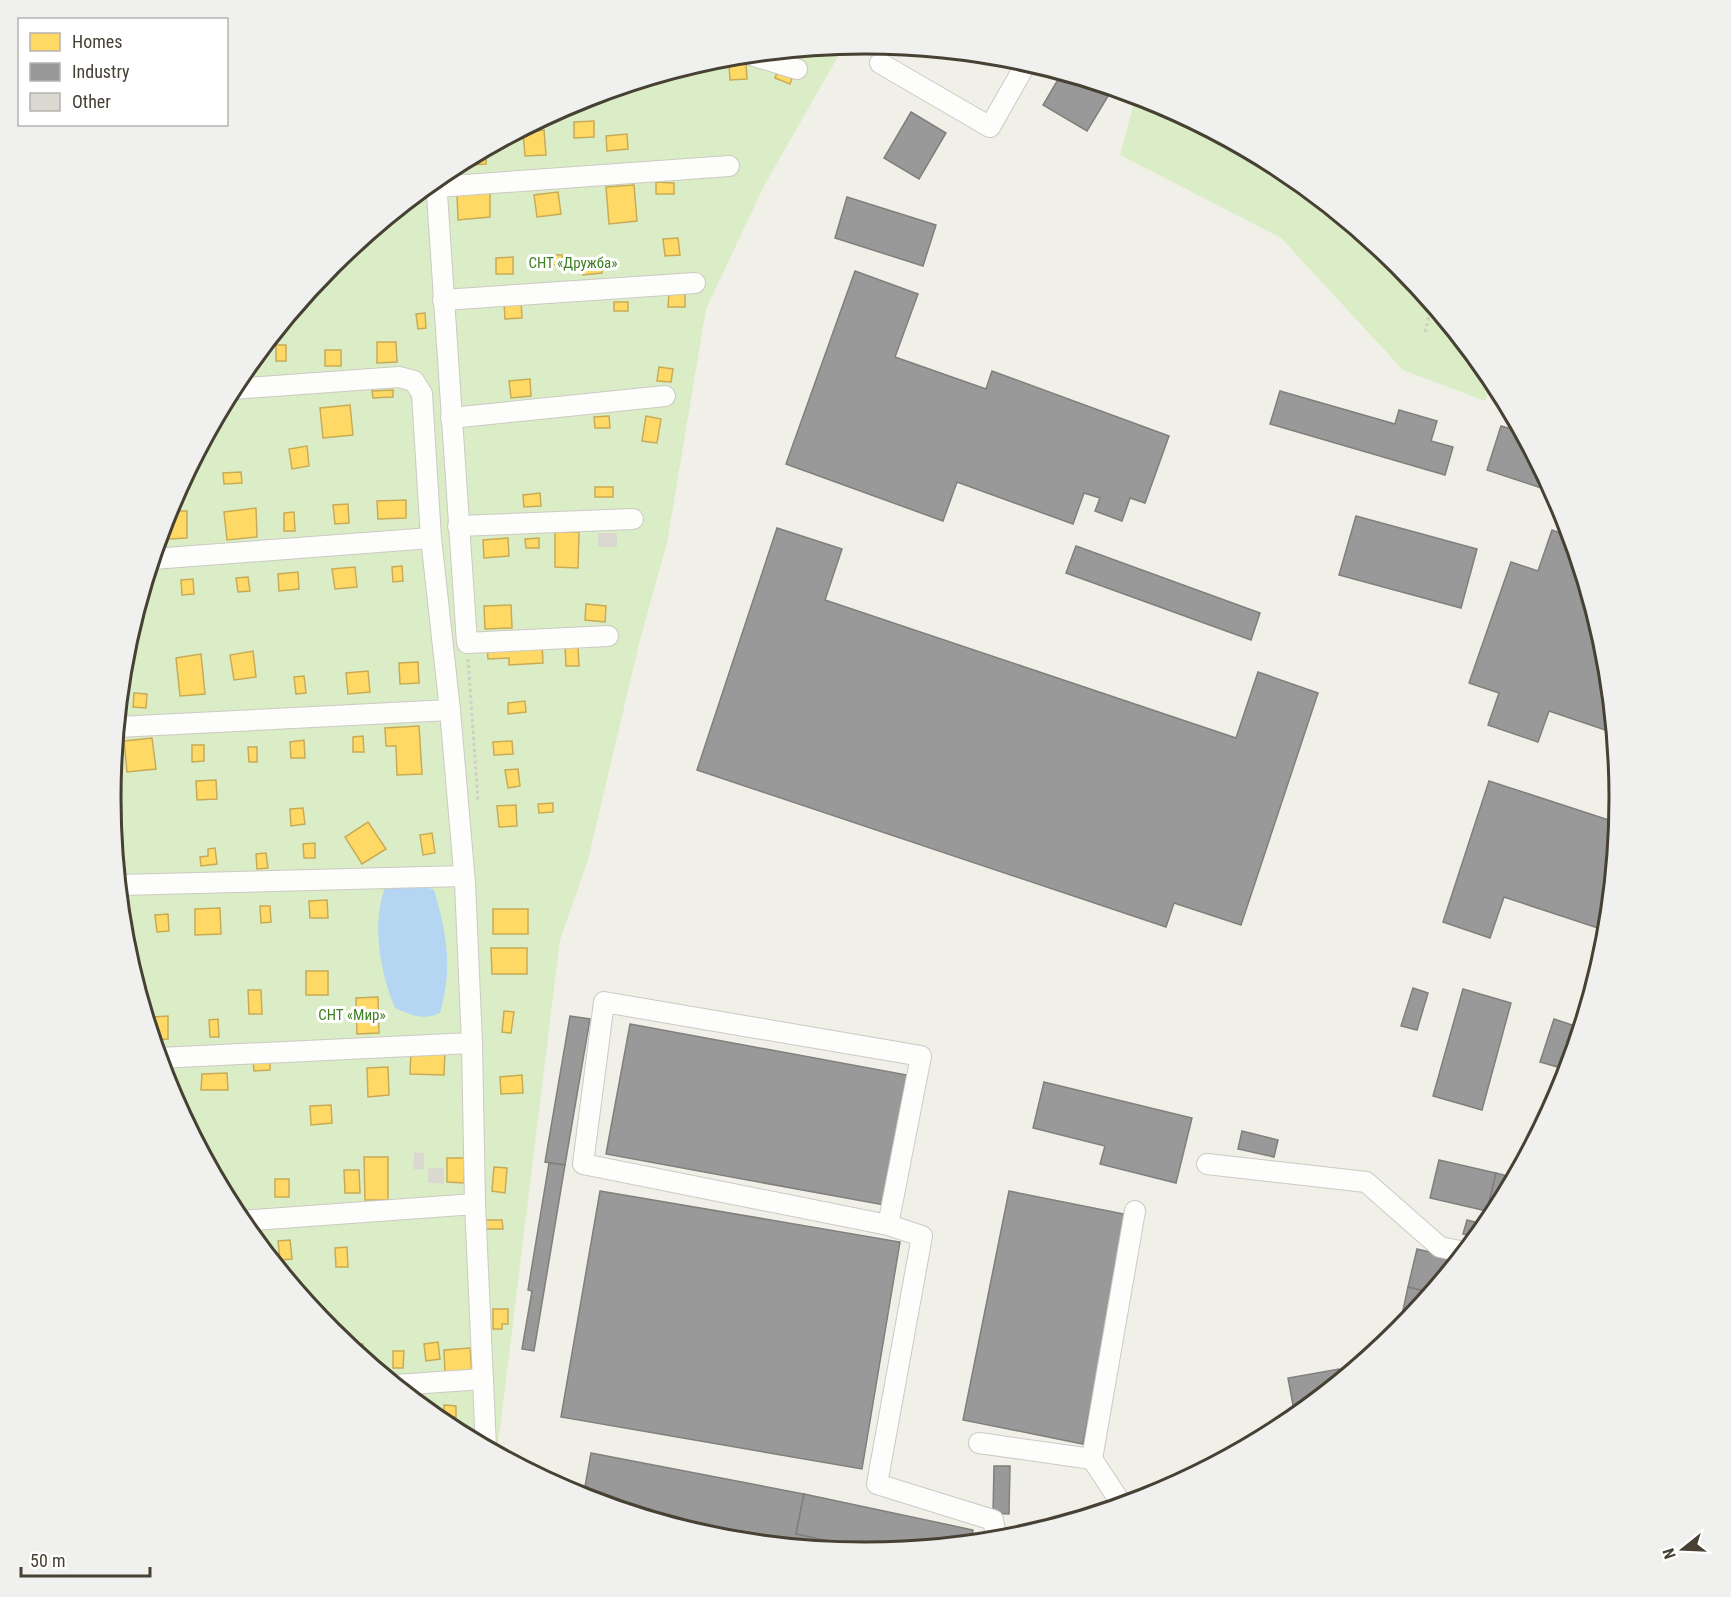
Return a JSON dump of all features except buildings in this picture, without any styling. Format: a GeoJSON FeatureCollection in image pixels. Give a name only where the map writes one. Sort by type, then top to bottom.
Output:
{"type":"FeatureCollection","features":[{"type":"Feature","properties":{"kind":"lane"},"geometry":{"type":"LineString","coordinates":[[768,60],[797,69]]}},
{"type":"Feature","properties":{"kind":"lane"},"geometry":{"type":"LineString","coordinates":[[880,63],[990,128],[1022,71]]}},
{"type":"Feature","properties":{"kind":"lane"},"geometry":{"type":"LineString","coordinates":[[447,182],[729,166]]}},
{"type":"Feature","properties":{"kind":"lane"},"geometry":{"type":"LineString","coordinates":[[437,190],[467,642],[608,636]]}},
{"type":"Feature","properties":{"kind":"lane"},"geometry":{"type":"LineString","coordinates":[[443,300],[695,283]]}},
{"type":"Feature","properties":{"kind":"lane"},"geometry":{"type":"LineString","coordinates":[[244,388],[399,377],[414,381],[422,394],[431,538],[450,710],[464,876],[486,1438]]}},
{"type":"Feature","properties":{"kind":"lane"},"geometry":{"type":"LineString","coordinates":[[451,418],[665,396]]}},
{"type":"Feature","properties":{"kind":"lane"},"geometry":{"type":"LineString","coordinates":[[458,526],[633,519]]}},
{"type":"Feature","properties":{"kind":"lane"},"geometry":{"type":"LineString","coordinates":[[161,558],[431,538]]}},
{"type":"Feature","properties":{"kind":"lane"},"geometry":{"type":"LineString","coordinates":[[125,727],[450,710]]}},
{"type":"Feature","properties":{"kind":"lane"},"geometry":{"type":"LineString","coordinates":[[126,885],[464,876]]}},
{"type":"Feature","properties":{"kind":"lane"},"geometry":{"type":"LineString","coordinates":[[888,1225],[921,1056],[604,1002],[583,1164],[888,1225],[922,1236],[877,1484],[993,1520],[995,1532]]}},
{"type":"Feature","properties":{"kind":"lane"},"geometry":{"type":"LineString","coordinates":[[168,1058],[472,1042]]}},
{"type":"Feature","properties":{"kind":"lane"},"geometry":{"type":"LineString","coordinates":[[1207,1164],[1366,1182],[1440,1247],[1457,1250]]}},
{"type":"Feature","properties":{"kind":"lane"},"geometry":{"type":"LineString","coordinates":[[252,1220],[475,1204]]}},
{"type":"Feature","properties":{"kind":"lane"},"geometry":{"type":"LineString","coordinates":[[1118,1498],[1092,1459],[1135,1211]]}},
{"type":"Feature","properties":{"kind":"lane"},"geometry":{"type":"LineString","coordinates":[[406,1384],[483,1379]]}},
{"type":"Feature","properties":{"kind":"lane"},"geometry":{"type":"LineString","coordinates":[[979,1443],[1092,1459]]}},
{"type":"Feature","properties":{"kind":"path"},"geometry":{"type":"LineString","coordinates":[[1425,332],[1430,314]]}},
{"type":"Feature","properties":{"kind":"path"},"geometry":{"type":"LineString","coordinates":[[467,642],[479,810]]}},
{"type":"Feature","properties":{"kind":"green space","name":"СНТ «Мир»"},"geometry":{"type":"Polygon","coordinates":[[[839,55],[764,186],[706,309],[667,543],[640,640],[588,860],[560,940],[498,1446],[452,1418],[412,1389],[339,1325],[306,1289],[246,1212],[198,1128],[178,1083],[146,991],[135,944],[127,896],[123,847],[121,798],[127,701],[146,606],[178,514],[198,469],[246,385],[275,345],[339,272],[412,208],[452,179],[536,131],[626,94],[673,79],[720,68],[768,60],[839,55]]]}},
{"type":"Feature","properties":{"kind":"green space"},"geometry":{"type":"Polygon","coordinates":[[[1133,105],[1195,131],[1279,179],[1319,208],[1392,272],[1456,345],[1485,385],[1489,391],[1485,401],[1403,370],[1281,238],[1120,155],[1133,105]]]}},
{"type":"Feature","properties":{"kind":"water"},"geometry":{"type":"Polygon","coordinates":[[[398,882],[419,884],[434,890],[439,906],[447,951],[446,981],[440,1013],[428,1017],[417,1016],[395,1008],[385,980],[378,934],[380,904],[384,890],[398,882]]]}},
{"type":"Feature","properties":{"kind":"park label","name":"СНТ «Дружба»"},"geometry":{"type":"Point","coordinates":[573,263]}}]}
